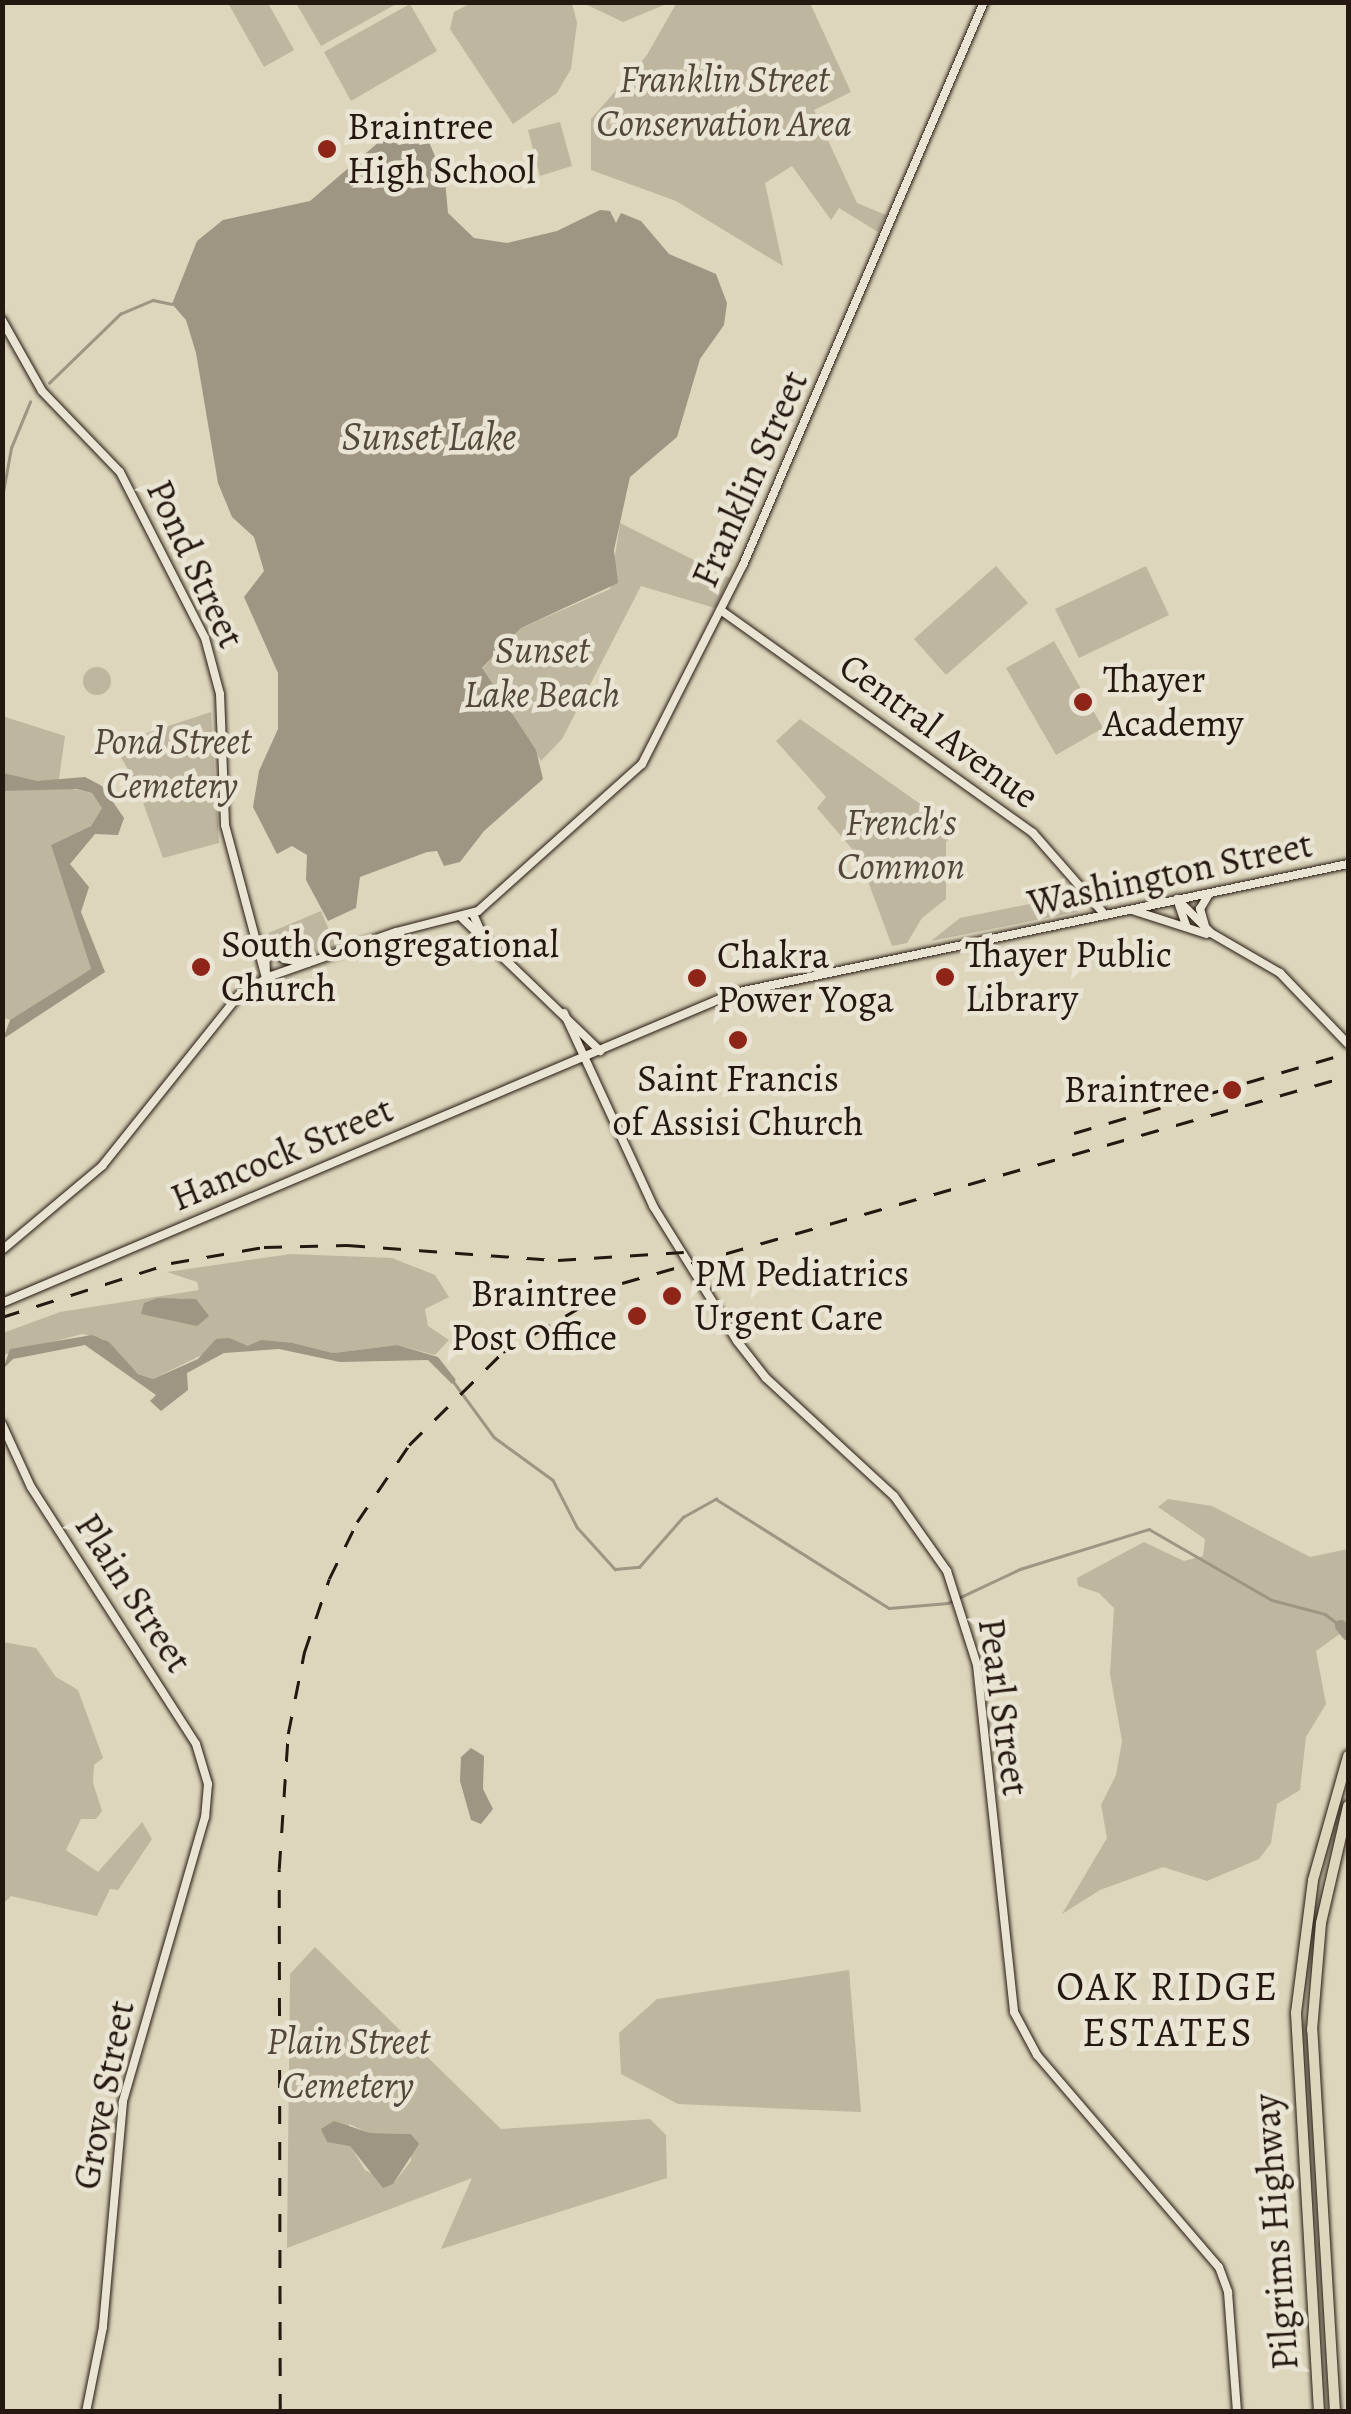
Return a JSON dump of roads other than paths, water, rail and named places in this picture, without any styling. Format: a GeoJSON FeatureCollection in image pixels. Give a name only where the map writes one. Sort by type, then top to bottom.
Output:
{"type":"FeatureCollection","features":[{"type":"Feature","properties":{"kind":"highway"},"geometry":{"type":"LineString","coordinates":[[1331,1810],[1348,1742]]}},
{"type":"Feature","properties":{"kind":"highway","name":"Pilgrims Highway"},"geometry":{"type":"LineString","coordinates":[[1318,2412],[1295,2038],[1308,1904],[1348,1756]]}},
{"type":"Feature","properties":{"kind":"highway","name":"Pilgrims Highway"},"geometry":{"type":"LineString","coordinates":[[1335,2412],[1312,2030],[1321,1923],[1348,1806]]}},
{"type":"Feature","properties":{"kind":"main road","name":"Franklin Street"},"geometry":{"type":"LineString","coordinates":[[473,914],[637,770],[722,610],[984,2]]}},
{"type":"Feature","properties":{"kind":"main road","name":"Pond Street"},"geometry":{"type":"LineString","coordinates":[[2,320],[42,391],[124,478],[205,638],[220,694],[225,825],[266,978]]}},
{"type":"Feature","properties":{"kind":"main road","name":"Central Avenue"},"geometry":{"type":"LineString","coordinates":[[722,610],[1033,833],[1105,915]]}},
{"type":"Feature","properties":{"kind":"main road","name":"Washington Street"},"geometry":{"type":"LineString","coordinates":[[585,1058],[749,989],[1348,864]]}},
{"type":"Feature","properties":{"kind":"main road"},"geometry":{"type":"LineString","coordinates":[[1214,891],[1200,913],[1208,929],[1280,973],[1348,1044]]}},
{"type":"Feature","properties":{"kind":"main road"},"geometry":{"type":"LineString","coordinates":[[1177,899],[1225,940]]}},
{"type":"Feature","properties":{"kind":"main road"},"geometry":{"type":"LineString","coordinates":[[1177,899],[1189,928]]}},
{"type":"Feature","properties":{"kind":"main road"},"geometry":{"type":"LineString","coordinates":[[1127,910],[1225,940]]}},
{"type":"Feature","properties":{"kind":"main road"},"geometry":{"type":"LineString","coordinates":[[2,1250],[102,1166],[218,1015],[266,978],[396,932],[473,914],[488,946]]}},
{"type":"Feature","properties":{"kind":"main road"},"geometry":{"type":"LineString","coordinates":[[462,918],[600,1051]]}},
{"type":"Feature","properties":{"kind":"main road","name":"Pond Street"},"geometry":{"type":"LineString","coordinates":[[254,930],[270,962],[266,978]]}},
{"type":"Feature","properties":{"kind":"main road"},"geometry":{"type":"LineString","coordinates":[[262,942],[289,961],[317,962]]}},
{"type":"Feature","properties":{"kind":"main road"},"geometry":{"type":"LineString","coordinates":[[564,1014],[585,1058]]}},
{"type":"Feature","properties":{"kind":"main road","name":"Hancock Street"},"geometry":{"type":"LineString","coordinates":[[2,1303],[585,1058]]}},
{"type":"Feature","properties":{"kind":"main road","name":"Pearl Street"},"geometry":{"type":"LineString","coordinates":[[585,1058],[653,1206],[737,1341],[770,1382],[906,1509],[955,1590],[978,1674],[1014,2012],[1037,2055],[1220,2267],[1229,2298],[1237,2412]]}},
{"type":"Feature","properties":{"kind":"main road","name":"Plain Street"},"geometry":{"type":"LineString","coordinates":[[2,1424],[31,1487],[196,1744],[209,1794]]}},
{"type":"Feature","properties":{"kind":"main road","name":"Grove Street"},"geometry":{"type":"LineString","coordinates":[[86,2412],[104,2321],[123,2102],[209,1794]]}},
{"type":"Feature","properties":{"kind":"water","name":"Sunset Lake"},"geometry":{"type":"Polygon","coordinates":[[[416,134],[429,142],[445,180],[448,213],[474,238],[507,243],[557,231],[600,210],[610,211],[616,223],[621,213],[641,221],[669,254],[716,274],[727,303],[724,325],[700,359],[677,437],[630,477],[614,550],[618,583],[521,628],[482,668],[536,750],[543,779],[484,831],[460,862],[444,866],[437,851],[427,852],[360,877],[356,908],[328,921],[306,880],[307,855],[292,846],[277,854],[253,807],[259,771],[278,729],[278,673],[244,597],[264,571],[254,537],[232,517],[218,483],[196,353],[186,320],[172,304],[197,241],[223,220],[310,201],[380,141],[416,134]]]}},
{"type":"Feature","properties":{"kind":"water"},"geometry":{"type":"Polygon","coordinates":[[[3,773],[37,781],[85,777],[102,786],[124,818],[118,835],[95,834],[70,864],[89,887],[81,912],[105,972],[3,1039],[10,1020],[91,969],[51,845],[91,826],[102,808],[92,793],[76,789],[3,791],[3,773]]]}},
{"type":"Feature","properties":{"kind":"water"},"geometry":{"type":"Polygon","coordinates":[[[158,1298],[196,1299],[209,1316],[197,1326],[141,1314],[144,1303],[158,1298]]]}},
{"type":"Feature","properties":{"kind":"water"},"geometry":{"type":"Polygon","coordinates":[[[92,1335],[109,1342],[138,1374],[153,1379],[198,1359],[216,1339],[229,1338],[248,1346],[261,1340],[333,1353],[397,1345],[438,1357],[456,1380],[452,1384],[428,1360],[340,1362],[279,1349],[224,1353],[187,1373],[188,1390],[161,1411],[150,1401],[156,1395],[85,1345],[13,1359],[3,1369],[10,1349],[92,1335]]]}},
{"type":"Feature","properties":{"kind":"water"},"geometry":{"type":"Polygon","coordinates":[[[471,1748],[484,1756],[483,1789],[493,1809],[481,1824],[471,1820],[460,1781],[461,1757],[471,1748]]]}},
{"type":"Feature","properties":{"kind":"water"},"geometry":{"type":"Polygon","coordinates":[[[334,2121],[370,2133],[411,2134],[419,2144],[393,2184],[383,2188],[350,2146],[327,2142],[321,2129],[334,2121]]]}},
{"type":"Feature","properties":{"kind":"waterway"},"geometry":{"type":"LineString","coordinates":[[49,383],[120,314],[153,300],[172,304]]}},
{"type":"Feature","properties":{"kind":"waterway"},"geometry":{"type":"LineString","coordinates":[[2,498],[11,448],[30,402]]}},
{"type":"Feature","properties":{"kind":"waterway"},"geometry":{"type":"LineString","coordinates":[[453,1381],[494,1437],[553,1480],[577,1527],[615,1569],[639,1567],[683,1517],[716,1499],[889,1608],[948,1603],[1020,1569],[1149,1529],[1272,1600],[1325,1614],[1341,1626]]}},
{"type":"Feature","properties":{"kind":"waterway"},"geometry":{"type":"LineString","coordinates":[[1341,1626],[1348,1635]]}},
{"type":"Feature","properties":{"kind":"railway"},"geometry":{"type":"LineString","coordinates":[[1074,1133],[1348,1053]]}},
{"type":"Feature","properties":{"kind":"railway"},"geometry":{"type":"LineString","coordinates":[[280,2412],[279,1869],[288,1734],[304,1653],[329,1579],[357,1522],[409,1445],[503,1352],[622,1283],[1348,1076]]}},
{"type":"Feature","properties":{"kind":"railway"},"geometry":{"type":"LineString","coordinates":[[2,1317],[171,1263],[264,1247],[347,1245],[558,1260],[684,1252]]}},
{"type":"Feature","properties":{"kind":"place","name":"Braintree High School"},"geometry":{"type":"Point","coordinates":[327,149]}},
{"type":"Feature","properties":{"kind":"place","name":"Thayer Academy"},"geometry":{"type":"Point","coordinates":[1083,702]}},
{"type":"Feature","properties":{"kind":"place","name":"South Congregational Church"},"geometry":{"type":"Point","coordinates":[201,967]}},
{"type":"Feature","properties":{"kind":"place","name":"Thayer Public Library"},"geometry":{"type":"Point","coordinates":[945,977]}},
{"type":"Feature","properties":{"kind":"place","name":"Chakra Power Yoga"},"geometry":{"type":"Point","coordinates":[697,978]}},
{"type":"Feature","properties":{"kind":"place","name":"Saint Francis of Assisi Church"},"geometry":{"type":"Point","coordinates":[738,1040]}},
{"type":"Feature","properties":{"kind":"place","name":"Braintree"},"geometry":{"type":"Point","coordinates":[1232,1090]}},
{"type":"Feature","properties":{"kind":"place","name":"PM Pediatrics Urgent Care"},"geometry":{"type":"Point","coordinates":[672,1296]}},
{"type":"Feature","properties":{"kind":"place","name":"Braintree Post Office"},"geometry":{"type":"Point","coordinates":[637,1316]}},
{"type":"Feature","properties":{"kind":"district","name":"OAK RIDGE ESTATES"},"geometry":{"type":"Point","coordinates":[1168,2010]}},
{"type":"Feature","properties":{"kind":"park label","name":"Franklin Street Conservation Area"},"geometry":{"type":"Point","coordinates":[724,102]}},
{"type":"Feature","properties":{"kind":"park label","name":"Sunset Lake Beach"},"geometry":{"type":"Point","coordinates":[542,673]}},
{"type":"Feature","properties":{"kind":"park label","name":"Pond Street Cemetery"},"geometry":{"type":"Point","coordinates":[172,764]}},
{"type":"Feature","properties":{"kind":"park label","name":"French's Common"},"geometry":{"type":"Point","coordinates":[901,844]}},
{"type":"Feature","properties":{"kind":"park label","name":"Plain Street Cemetery"},"geometry":{"type":"Point","coordinates":[348,2064]}}]}
